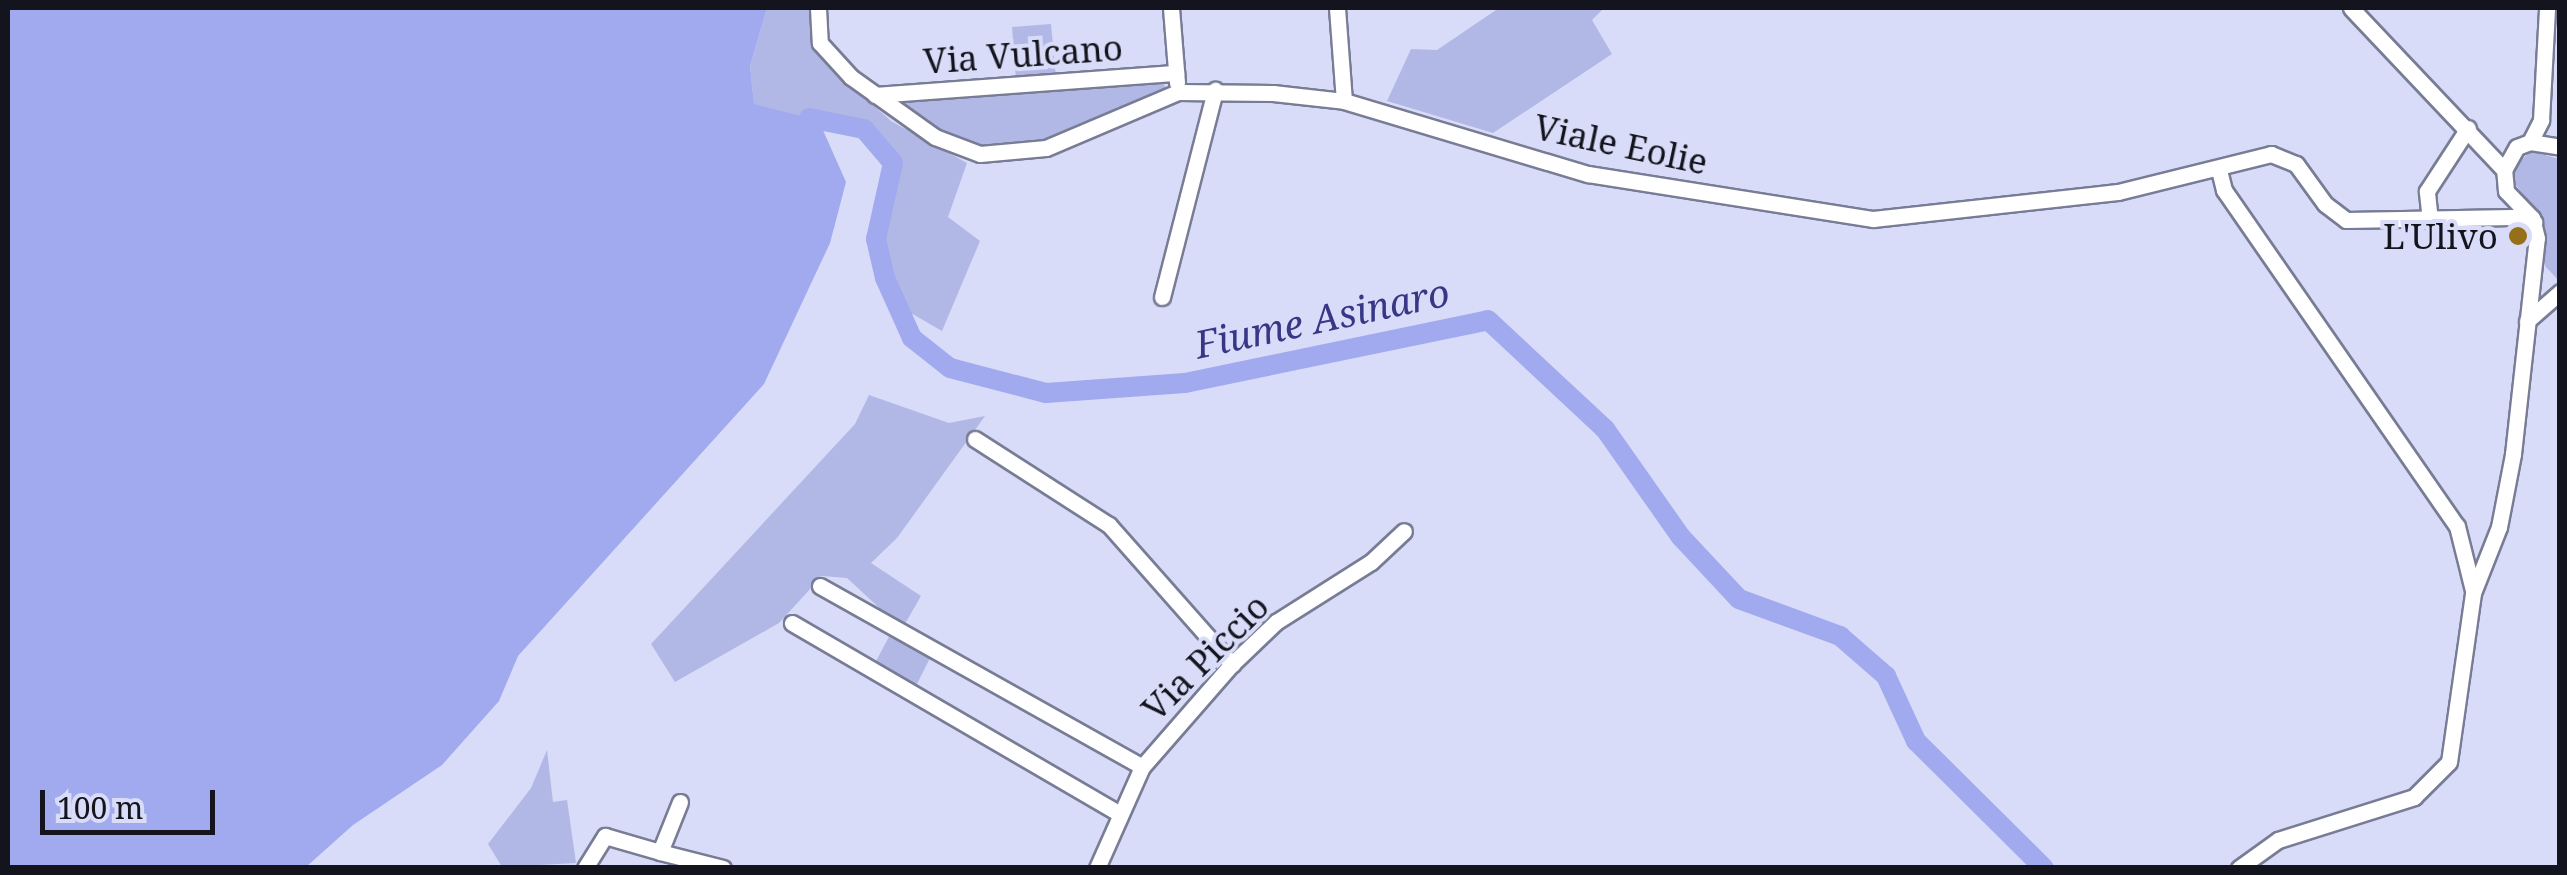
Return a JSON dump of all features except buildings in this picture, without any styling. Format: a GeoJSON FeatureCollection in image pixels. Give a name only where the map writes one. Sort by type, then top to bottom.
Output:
{"type":"FeatureCollection","features":[{"type":"Feature","properties":{"kind":"street","name":"Viale Eolie"},"geometry":{"type":"LineString","coordinates":[[818,8],[820,43],[875,95],[954,147],[1003,154],[1046,148],[1178,92],[1215,90],[1344,101],[1588,174],[1873,219],[2118,192],[2280,155],[2346,220],[2534,222]]}},
{"type":"Feature","properties":{"kind":"street"},"geometry":{"type":"LineString","coordinates":[[1172,8],[1178,92]]}},
{"type":"Feature","properties":{"kind":"street"},"geometry":{"type":"LineString","coordinates":[[1338,8],[1344,101]]}},
{"type":"Feature","properties":{"kind":"street"},"geometry":{"type":"LineString","coordinates":[[2239,868],[2278,840],[2400,803],[2435,782],[2454,750],[2473,593],[2499,528],[2535,264],[2534,222],[2506,191],[2504,170],[2471,130],[2351,8]]}},
{"type":"Feature","properties":{"kind":"street"},"geometry":{"type":"LineString","coordinates":[[2504,170],[2523,145],[2542,105],[2547,8]]}},
{"type":"Feature","properties":{"kind":"street","name":"Via Vulcano"},"geometry":{"type":"LineString","coordinates":[[875,95],[1176,73]]}},
{"type":"Feature","properties":{"kind":"street"},"geometry":{"type":"LineString","coordinates":[[1162,297],[1215,90]]}},
{"type":"Feature","properties":{"kind":"street"},"geometry":{"type":"LineString","coordinates":[[2471,130],[2523,145],[2560,146],[2542,105]]}},
{"type":"Feature","properties":{"kind":"street"},"geometry":{"type":"LineString","coordinates":[[2430,221],[2428,191],[2471,130]]}},
{"type":"Feature","properties":{"kind":"street"},"geometry":{"type":"LineString","coordinates":[[2219,170],[2224,190],[2457,526],[2473,593]]}},
{"type":"Feature","properties":{"kind":"street"},"geometry":{"type":"LineString","coordinates":[[2466,220],[2489,213],[2506,191]]}},
{"type":"Feature","properties":{"kind":"street"},"geometry":{"type":"LineString","coordinates":[[2525,324],[2534,309],[2560,292],[2535,264]]}},
{"type":"Feature","properties":{"kind":"street"},"geometry":{"type":"LineString","coordinates":[[975,439],[1109,525],[1232,664]]}},
{"type":"Feature","properties":{"kind":"street","name":"Via Piccio"},"geometry":{"type":"LineString","coordinates":[[1097,868],[1142,767],[1232,664],[1276,622],[1371,562],[1404,531]]}},
{"type":"Feature","properties":{"kind":"street"},"geometry":{"type":"LineString","coordinates":[[820,586],[1142,767]]}},
{"type":"Feature","properties":{"kind":"street"},"geometry":{"type":"LineString","coordinates":[[792,623],[1120,814]]}},
{"type":"Feature","properties":{"kind":"street"},"geometry":{"type":"LineString","coordinates":[[660,852],[680,802]]}},
{"type":"Feature","properties":{"kind":"street"},"geometry":{"type":"LineString","coordinates":[[586,868],[605,836],[724,868]]}},
{"type":"Feature","properties":{"kind":"shaded area"},"geometry":{"type":"Polygon","coordinates":[[[8,8],[767,8],[750,66],[754,104],[809,118],[822,128],[846,182],[830,243],[764,384],[518,656],[499,701],[442,765],[353,825],[306,867],[8,867],[8,8]]]}},
{"type":"Feature","properties":{"kind":"shaded area"},"geometry":{"type":"Polygon","coordinates":[[[767,8],[810,8],[811,41],[845,80],[891,121],[967,163],[948,217],[980,241],[942,331],[890,301],[873,263],[883,158],[855,133],[754,105],[750,66],[767,8]]]}},
{"type":"Feature","properties":{"kind":"shaded area"},"geometry":{"type":"Polygon","coordinates":[[[1499,8],[1604,8],[1592,20],[1612,54],[1493,133],[1387,101],[1411,49],[1437,50],[1499,8]]]}},
{"type":"Feature","properties":{"kind":"shaded area"},"geometry":{"type":"Polygon","coordinates":[[[1051,24],[1056,77],[1016,80],[1012,27],[1051,24]]]}},
{"type":"Feature","properties":{"kind":"shaded area"},"geometry":{"type":"Polygon","coordinates":[[[1162,78],[1166,90],[1049,142],[988,149],[939,132],[890,99],[1162,78]]]}},
{"type":"Feature","properties":{"kind":"shaded area"},"geometry":{"type":"Polygon","coordinates":[[[2531,151],[2559,159],[2559,281],[2545,266],[2543,218],[2514,183],[2515,166],[2531,151]]]}},
{"type":"Feature","properties":{"kind":"shaded area"},"geometry":{"type":"Polygon","coordinates":[[[869,395],[949,423],[985,416],[897,538],[871,563],[921,596],[902,629],[847,578],[822,576],[779,623],[675,682],[651,644],[855,424],[869,395]]]}},
{"type":"Feature","properties":{"kind":"shaded area"},"geometry":{"type":"Polygon","coordinates":[[[892,631],[932,654],[914,690],[873,667],[892,631]]]}},
{"type":"Feature","properties":{"kind":"shaded area"},"geometry":{"type":"Polygon","coordinates":[[[547,750],[553,802],[567,800],[576,863],[502,867],[488,844],[531,788],[547,750]]]}},
{"type":"Feature","properties":{"kind":"waterway","name":"Fiume Asinaro"},"geometry":{"type":"LineString","coordinates":[[809,118],[864,129],[893,163],[876,239],[885,278],[912,338],[950,368],[1046,393],[1185,383],[1488,320],[1605,429],[1681,537],[1739,599],[1840,636],[1886,676],[1916,741],[2044,868]]}},
{"type":"Feature","properties":{"kind":"place","name":"L'Ulivo"},"geometry":{"type":"Point","coordinates":[2518,236]}}]}
